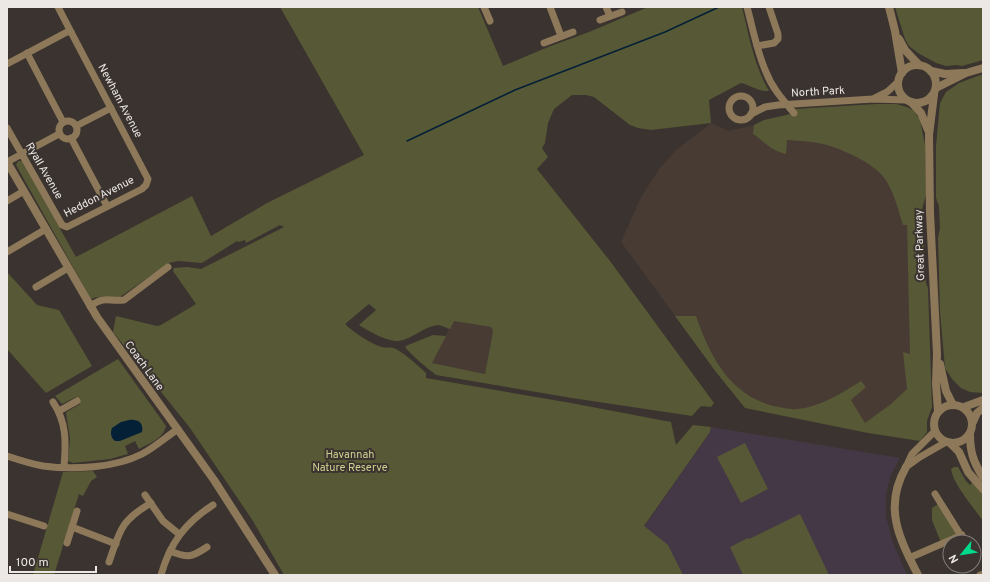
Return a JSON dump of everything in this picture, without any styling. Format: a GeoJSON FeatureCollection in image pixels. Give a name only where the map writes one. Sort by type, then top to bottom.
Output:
{"type":"FeatureCollection","features":[{"type":"Feature","properties":{"kind":"street","name":"Newham Avenue"},"geometry":{"type":"LineString","coordinates":[[58,7],[69,32],[148,179],[146,185]]}},
{"type":"Feature","properties":{"kind":"street"},"geometry":{"type":"LineString","coordinates":[[484,7],[490,21]]}},
{"type":"Feature","properties":{"kind":"street"},"geometry":{"type":"LineString","coordinates":[[550,7],[561,36]]}},
{"type":"Feature","properties":{"kind":"street"},"geometry":{"type":"LineString","coordinates":[[606,7],[610,16]]}},
{"type":"Feature","properties":{"kind":"street"},"geometry":{"type":"LineString","coordinates":[[748,7],[761,60],[769,79],[780,96],[794,113]]}},
{"type":"Feature","properties":{"kind":"street"},"geometry":{"type":"LineString","coordinates":[[757,46],[774,42],[778,39],[778,34],[769,7]]}},
{"type":"Feature","properties":{"kind":"street"},"geometry":{"type":"LineString","coordinates":[[889,7],[895,31],[902,73]]}},
{"type":"Feature","properties":{"kind":"street"},"geometry":{"type":"LineString","coordinates":[[600,20],[622,12]]}},
{"type":"Feature","properties":{"kind":"street"},"geometry":{"type":"LineString","coordinates":[[895,31],[905,50],[919,65]]}},
{"type":"Feature","properties":{"kind":"street"},"geometry":{"type":"LineString","coordinates":[[7,64],[69,32]]}},
{"type":"Feature","properties":{"kind":"street"},"geometry":{"type":"LineString","coordinates":[[544,44],[573,32]]}},
{"type":"Feature","properties":{"kind":"street"},"geometry":{"type":"LineString","coordinates":[[28,53],[63,122]]}},
{"type":"Feature","properties":{"kind":"street"},"geometry":{"type":"LineString","coordinates":[[898,82],[902,73],[908,67],[919,65],[926,67],[931,71],[945,74],[966,73],[983,68]]}},
{"type":"Feature","properties":{"kind":"street","name":"Great Parkway"},"geometry":{"type":"LineString","coordinates":[[928,135],[936,78],[931,71]]}},
{"type":"Feature","properties":{"kind":"street"},"geometry":{"type":"LineString","coordinates":[[909,102],[923,103],[930,100],[935,91],[966,73]]}},
{"type":"Feature","properties":{"kind":"street","name":"North Park"},"geometry":{"type":"LineString","coordinates":[[873,99],[887,92],[898,82]]}},
{"type":"Feature","properties":{"kind":"street","name":"Great Parkway"},"geometry":{"type":"LineString","coordinates":[[898,82],[900,92],[921,113],[926,124],[928,135],[930,220],[937,354],[936,384],[938,412],[935,419],[935,431]]}},
{"type":"Feature","properties":{"kind":"street","name":"North Park"},"geometry":{"type":"LineString","coordinates":[[765,107],[742,96],[735,98],[730,104],[729,108],[732,116],[738,120],[745,119],[751,114],[765,107],[873,99],[909,102]]}},
{"type":"Feature","properties":{"kind":"street"},"geometry":{"type":"LineString","coordinates":[[749,100],[752,106],[751,114]]}},
{"type":"Feature","properties":{"kind":"street"},"geometry":{"type":"LineString","coordinates":[[76,126],[111,108]]}},
{"type":"Feature","properties":{"kind":"street"},"geometry":{"type":"LineString","coordinates":[[63,122],[72,122],[76,126],[75,135],[72,138],[63,138],[59,134],[58,130],[63,122]]}},
{"type":"Feature","properties":{"kind":"street","name":"Ryall Avenue"},"geometry":{"type":"LineString","coordinates":[[7,128],[62,225]]}},
{"type":"Feature","properties":{"kind":"street"},"geometry":{"type":"LineString","coordinates":[[7,162],[59,134]]}},
{"type":"Feature","properties":{"kind":"street"},"geometry":{"type":"LineString","coordinates":[[72,138],[107,206]]}},
{"type":"Feature","properties":{"kind":"street","name":"Coach Lane"},"geometry":{"type":"LineString","coordinates":[[7,162],[90,306],[109,336],[214,480],[273,574]]}},
{"type":"Feature","properties":{"kind":"street","name":"Heddon Avenue"},"geometry":{"type":"LineString","coordinates":[[62,225],[67,227],[142,189],[146,185]]}},
{"type":"Feature","properties":{"kind":"street"},"geometry":{"type":"LineString","coordinates":[[7,200],[24,191]]}},
{"type":"Feature","properties":{"kind":"street"},"geometry":{"type":"LineString","coordinates":[[7,252],[46,229]]}},
{"type":"Feature","properties":{"kind":"street"},"geometry":{"type":"LineString","coordinates":[[36,287],[68,268]]}},
{"type":"Feature","properties":{"kind":"street"},"geometry":{"type":"LineString","coordinates":[[90,306],[106,298],[117,301],[124,300],[168,268]]}},
{"type":"Feature","properties":{"kind":"street","name":"Great Parkway"},"geometry":{"type":"LineString","coordinates":[[937,354],[946,391],[953,405]]}},
{"type":"Feature","properties":{"kind":"street"},"geometry":{"type":"LineString","coordinates":[[938,412],[945,406],[953,405],[964,407],[983,400]]}},
{"type":"Feature","properties":{"kind":"street"},"geometry":{"type":"LineString","coordinates":[[59,411],[77,401]]}},
{"type":"Feature","properties":{"kind":"street"},"geometry":{"type":"LineString","coordinates":[[52,402],[59,411],[65,429],[64,467]]}},
{"type":"Feature","properties":{"kind":"street"},"geometry":{"type":"LineString","coordinates":[[964,407],[970,414],[973,422]]}},
{"type":"Feature","properties":{"kind":"street"},"geometry":{"type":"LineString","coordinates":[[983,408],[977,413],[970,434],[970,449],[983,477]]}},
{"type":"Feature","properties":{"kind":"street"},"geometry":{"type":"LineString","coordinates":[[7,456],[42,465],[64,467],[106,465],[124,461],[142,454],[178,429]]}},
{"type":"Feature","properties":{"kind":"street"},"geometry":{"type":"LineString","coordinates":[[918,575],[898,531],[894,513],[895,494],[900,477],[912,454],[935,431],[939,438],[959,452],[968,472],[983,489]]}},
{"type":"Feature","properties":{"kind":"street"},"geometry":{"type":"LineString","coordinates":[[906,467],[920,456],[948,443],[961,442],[970,434]]}},
{"type":"Feature","properties":{"kind":"street"},"geometry":{"type":"LineString","coordinates":[[935,494],[946,506],[961,534]]}},
{"type":"Feature","properties":{"kind":"street"},"geometry":{"type":"LineString","coordinates":[[145,495],[162,521],[179,534]]}},
{"type":"Feature","properties":{"kind":"street"},"geometry":{"type":"LineString","coordinates":[[109,562],[121,530],[127,520],[136,512],[151,504]]}},
{"type":"Feature","properties":{"kind":"street"},"geometry":{"type":"LineString","coordinates":[[160,575],[170,550],[179,534],[193,520],[213,505]]}},
{"type":"Feature","properties":{"kind":"street"},"geometry":{"type":"LineString","coordinates":[[67,543],[77,511]]}},
{"type":"Feature","properties":{"kind":"street"},"geometry":{"type":"LineString","coordinates":[[7,514],[44,526]]}},
{"type":"Feature","properties":{"kind":"street"},"geometry":{"type":"LineString","coordinates":[[72,527],[116,544]]}},
{"type":"Feature","properties":{"kind":"street"},"geometry":{"type":"LineString","coordinates":[[170,550],[184,556],[194,556],[207,547]]}},
{"type":"Feature","properties":{"kind":"street"},"geometry":{"type":"LineString","coordinates":[[909,558],[942,547]]}},
{"type":"Feature","properties":{"kind":"shaded area"},"geometry":{"type":"Polygon","coordinates":[[[764,120],[794,121],[892,176],[907,224],[913,406],[853,430],[745,408],[716,372],[621,242],[641,197],[659,169],[676,150],[711,123],[729,131],[754,125],[764,120]]]}},
{"type":"Feature","properties":{"kind":"shaded area"},"geometry":{"type":"Polygon","coordinates":[[[454,320],[491,327],[493,331],[485,374],[431,363],[454,320]]]}},
{"type":"Feature","properties":{"kind":"shaded area"},"geometry":{"type":"Polygon","coordinates":[[[711,427],[900,458],[890,477],[886,496],[886,516],[893,543],[907,575],[656,575],[637,537],[710,432],[711,427]]]}},
{"type":"Feature","properties":{"kind":"green space","name":"Havannah Nature Reserve"},"geometry":{"type":"Polygon","coordinates":[[[280,7],[478,7],[503,66],[648,7],[742,7],[759,71],[769,91],[741,83],[709,100],[711,123],[651,130],[630,125],[594,97],[586,95],[572,95],[554,109],[548,123],[545,143],[542,148],[548,157],[537,169],[610,261],[714,403],[711,407],[701,406],[692,416],[572,398],[436,375],[405,347],[433,335],[446,336],[432,363],[485,374],[493,331],[491,327],[454,321],[450,329],[439,325],[433,326],[404,340],[394,341],[378,336],[359,325],[376,310],[369,304],[345,324],[357,334],[373,343],[382,347],[394,348],[403,353],[426,373],[426,378],[671,422],[676,445],[693,425],[711,427],[710,432],[644,526],[668,545],[683,575],[284,575],[253,521],[190,428],[113,332],[116,316],[157,326],[196,304],[173,271],[174,268],[187,267],[201,269],[284,227],[280,225],[246,243],[245,240],[237,241],[202,263],[178,261],[169,263],[120,297],[102,297],[91,299],[16,165],[18,161],[22,161],[76,257],[192,196],[211,236],[267,203],[364,155],[280,7]]]}},
{"type":"Feature","properties":{"kind":"green space"},"geometry":{"type":"Polygon","coordinates":[[[895,7],[983,7],[983,60],[962,66],[946,66],[936,63],[918,53],[909,46],[905,39],[895,7]]]}},
{"type":"Feature","properties":{"kind":"green space"},"geometry":{"type":"Polygon","coordinates":[[[983,74],[983,393],[970,392],[961,388],[952,379],[945,368],[940,312],[938,238],[940,228],[939,206],[936,198],[936,146],[940,103],[946,92],[959,83],[983,74]]]}},
{"type":"Feature","properties":{"kind":"green space"},"geometry":{"type":"Polygon","coordinates":[[[896,104],[914,111],[920,120],[925,144],[926,195],[922,209],[926,283],[928,288],[932,407],[927,421],[927,432],[920,441],[868,433],[745,408],[716,372],[675,316],[696,316],[708,345],[723,372],[744,392],[773,406],[788,409],[806,408],[838,395],[861,381],[866,387],[851,400],[865,423],[891,404],[907,389],[903,352],[910,354],[907,225],[903,225],[896,201],[885,179],[874,168],[850,154],[834,147],[807,141],[787,140],[786,154],[772,148],[753,134],[754,125],[764,120],[795,113],[795,109],[896,104]]]}},
{"type":"Feature","properties":{"kind":"green space"},"geometry":{"type":"Polygon","coordinates":[[[7,272],[37,305],[59,310],[92,366],[46,393],[7,349],[7,272]]]}},
{"type":"Feature","properties":{"kind":"green space"},"geometry":{"type":"Polygon","coordinates":[[[118,359],[166,426],[162,434],[156,440],[139,449],[135,441],[125,446],[128,454],[110,459],[73,463],[68,461],[70,438],[66,413],[80,404],[76,397],[62,404],[55,396],[118,359]]]}},
{"type":"Feature","properties":{"kind":"green space"},"geometry":{"type":"Polygon","coordinates":[[[745,443],[768,489],[741,503],[717,457],[745,443]]]}},
{"type":"Feature","properties":{"kind":"green space"},"geometry":{"type":"Polygon","coordinates":[[[958,467],[970,485],[973,482],[983,492],[983,521],[964,496],[956,482],[951,469],[958,467]]]}},
{"type":"Feature","properties":{"kind":"green space"},"geometry":{"type":"Polygon","coordinates":[[[93,471],[97,477],[91,481],[83,496],[79,494],[54,575],[33,575],[63,472],[93,471]]]}},
{"type":"Feature","properties":{"kind":"green space"},"geometry":{"type":"Polygon","coordinates":[[[938,504],[957,532],[956,534],[942,534],[942,541],[940,540],[932,520],[932,508],[938,504]]]}},
{"type":"Feature","properties":{"kind":"green space"},"geometry":{"type":"Polygon","coordinates":[[[800,514],[829,575],[743,575],[730,547],[800,514]]]}},
{"type":"Feature","properties":{"kind":"water"},"geometry":{"type":"Polygon","coordinates":[[[129,420],[139,422],[142,426],[142,432],[120,441],[115,441],[111,435],[112,428],[121,422],[129,420]]]}},
{"type":"Feature","properties":{"kind":"waterway"},"geometry":{"type":"LineString","coordinates":[[407,141],[515,90],[665,32],[719,7]]}}]}
